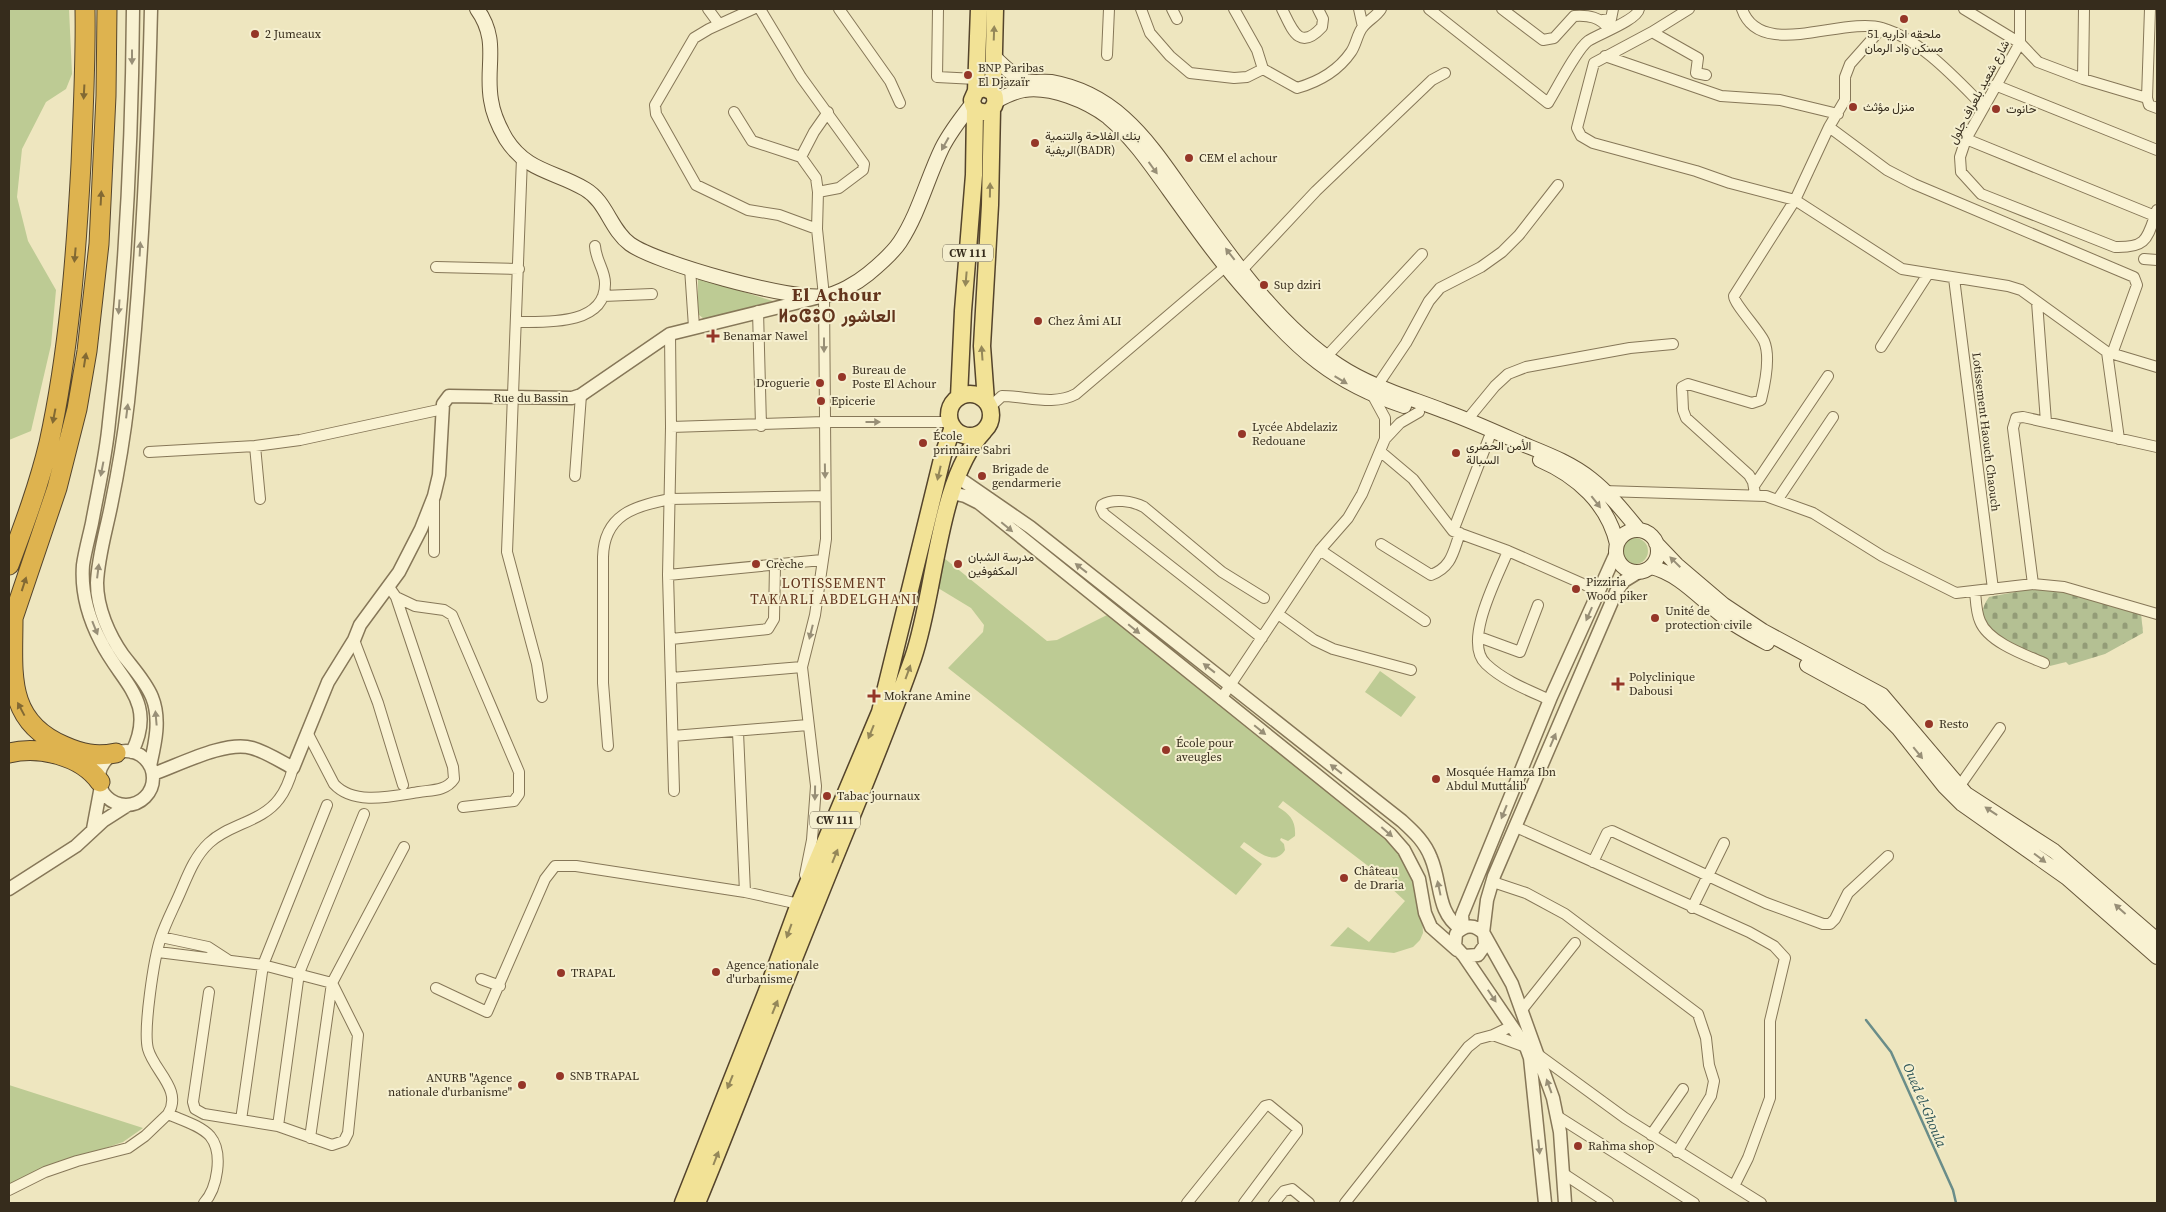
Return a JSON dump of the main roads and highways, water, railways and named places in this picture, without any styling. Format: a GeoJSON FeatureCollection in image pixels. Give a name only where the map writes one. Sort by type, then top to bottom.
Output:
{"type":"FeatureCollection","features":[{"type":"Feature","properties":{"kind":"highway"},"geometry":{"type":"LineString","coordinates":[[9,565],[25,524],[40,476],[62,370],[77,228],[85,68],[85,9]]}},
{"type":"Feature","properties":{"kind":"highway"},"geometry":{"type":"LineString","coordinates":[[100,784],[92,772],[76,757],[54,748],[33,726],[18,703],[13,679],[11,625],[57,488],[77,409],[87,351],[99,235],[106,96],[107,9]]}},
{"type":"Feature","properties":{"kind":"highway"},"geometry":{"type":"LineString","coordinates":[[9,753],[54,748]]}},
{"type":"Feature","properties":{"kind":"highway"},"geometry":{"type":"LineString","coordinates":[[76,757],[124,752]]}},
{"type":"Feature","properties":{"kind":"main road"},"geometry":{"type":"LineString","coordinates":[[477,9],[489,32],[492,47],[490,86],[494,114],[506,138],[522,158],[544,172],[576,184],[594,196],[601,203],[619,234],[630,244],[690,268],[766,289],[824,296],[866,276],[900,242],[916,211],[942,148],[975,96],[984,88],[993,101]]}},
{"type":"Feature","properties":{"kind":"main road","name":"CW 111"},"geometry":{"type":"LineString","coordinates":[[959,397],[963,311],[974,175],[979,9]]}},
{"type":"Feature","properties":{"kind":"main road"},"geometry":{"type":"LineString","coordinates":[[697,1203],[837,852],[872,771],[914,656],[956,476],[971,444],[984,431],[991,416],[982,346],[990,205],[995,9]]}},
{"type":"Feature","properties":{"kind":"main road"},"geometry":{"type":"LineString","coordinates":[[993,56],[1011,72],[1026,81],[1050,82],[1090,94],[1108,104],[1125,119],[1161,160],[1242,270],[1281,315],[1327,356],[1361,378],[1375,391],[1467,420],[1562,460],[1590,478],[1604,490],[1639,530],[1649,534],[1677,565],[1724,605],[1785,643],[1882,695],[1966,794],[2054,851],[2157,940]]}},
{"type":"Feature","properties":{"kind":"main road"},"geometry":{"type":"LineString","coordinates":[[975,96],[983,112],[993,101],[1011,93],[1039,90],[1054,92],[1099,111],[1110,119],[1146,158],[1225,267],[1300,347],[1328,372],[1375,391],[1419,412],[1489,438],[1548,464],[1582,486],[1605,514],[1613,529],[1617,560],[1625,569],[1637,573],[1651,567],[1658,556],[1656,543]]}},
{"type":"Feature","properties":{"kind":"main road"},"geometry":{"type":"LineString","coordinates":[[984,431],[968,436],[951,424],[950,411],[959,397],[974,395],[988,404]]}},
{"type":"Feature","properties":{"kind":"main road","name":"CW 111"},"geometry":{"type":"LineString","coordinates":[[682,1203],[767,991],[799,904],[880,712],[951,424]]}},
{"type":"Feature","properties":{"kind":"main road"},"geometry":{"type":"LineString","coordinates":[[1616,549],[1625,534],[1639,530]]}},
{"type":"Feature","properties":{"kind":"main road"},"geometry":{"type":"LineString","coordinates":[[1651,567],[1665,571],[1675,577],[1725,618],[1746,632],[1869,699],[1886,714],[1962,804],[2051,866],[2157,957]]}},
{"type":"Feature","properties":{"kind":"waterway","name":"Oued el-Ghoula"},"geometry":{"type":"LineString","coordinates":[[1866,1020],[1891,1052],[1953,1190],[1956,1203]]}},
{"type":"Feature","properties":{"kind":"place","name":"ملحقه اداريه 51 مسكن واد الرمان"},"geometry":{"type":"Point","coordinates":[1904,19]}},
{"type":"Feature","properties":{"kind":"place","name":"2 Jumeaux"},"geometry":{"type":"Point","coordinates":[255,34]}},
{"type":"Feature","properties":{"kind":"place","name":"BNP Paribas El Djazaïr"},"geometry":{"type":"Point","coordinates":[968,75]}},
{"type":"Feature","properties":{"kind":"place","name":"منزل مؤثث"},"geometry":{"type":"Point","coordinates":[1853,107]}},
{"type":"Feature","properties":{"kind":"place","name":"حانوت"},"geometry":{"type":"Point","coordinates":[1996,109]}},
{"type":"Feature","properties":{"kind":"place","name":"بنك الفلاحة والتنمية الريفية(BADR)"},"geometry":{"type":"Point","coordinates":[1035,143]}},
{"type":"Feature","properties":{"kind":"place","name":"CEM el achour"},"geometry":{"type":"Point","coordinates":[1189,158]}},
{"type":"Feature","properties":{"kind":"place","name":"Sup dziri"},"geometry":{"type":"Point","coordinates":[1264,285]}},
{"type":"Feature","properties":{"kind":"place","name":"Chez Âmi ALI"},"geometry":{"type":"Point","coordinates":[1038,321]}},
{"type":"Feature","properties":{"kind":"place","name":"Benamar Nawel"},"geometry":{"type":"Point","coordinates":[713,336]}},
{"type":"Feature","properties":{"kind":"place","name":"Bureau de Poste El Achour"},"geometry":{"type":"Point","coordinates":[842,377]}},
{"type":"Feature","properties":{"kind":"place","name":"Droguerie"},"geometry":{"type":"Point","coordinates":[820,383]}},
{"type":"Feature","properties":{"kind":"place","name":"Epicerie"},"geometry":{"type":"Point","coordinates":[821,401]}},
{"type":"Feature","properties":{"kind":"place","name":"Lycée Abdelaziz Redouane"},"geometry":{"type":"Point","coordinates":[1242,434]}},
{"type":"Feature","properties":{"kind":"place","name":"École primaire Sabri"},"geometry":{"type":"Point","coordinates":[923,443]}},
{"type":"Feature","properties":{"kind":"place","name":"الأمن الحضري السبالة"},"geometry":{"type":"Point","coordinates":[1456,453]}},
{"type":"Feature","properties":{"kind":"place","name":"Brigade de gendarmerie"},"geometry":{"type":"Point","coordinates":[982,476]}},
{"type":"Feature","properties":{"kind":"place","name":"Crèche"},"geometry":{"type":"Point","coordinates":[756,564]}},
{"type":"Feature","properties":{"kind":"place","name":"مدرسة الشبان المكفوفين"},"geometry":{"type":"Point","coordinates":[958,564]}},
{"type":"Feature","properties":{"kind":"place","name":"Pizziria Wood piker"},"geometry":{"type":"Point","coordinates":[1576,589]}},
{"type":"Feature","properties":{"kind":"place","name":"Unité de protection civile"},"geometry":{"type":"Point","coordinates":[1655,618]}},
{"type":"Feature","properties":{"kind":"place","name":"Polyclinique Dabousi"},"geometry":{"type":"Point","coordinates":[1618,684]}},
{"type":"Feature","properties":{"kind":"place","name":"Mokrane Amine"},"geometry":{"type":"Point","coordinates":[874,696]}},
{"type":"Feature","properties":{"kind":"place","name":"Resto"},"geometry":{"type":"Point","coordinates":[1929,724]}},
{"type":"Feature","properties":{"kind":"place","name":"École pour aveugles"},"geometry":{"type":"Point","coordinates":[1166,750]}},
{"type":"Feature","properties":{"kind":"place","name":"Mosquée Hamza Ibn Abdul Muttalib"},"geometry":{"type":"Point","coordinates":[1436,779]}},
{"type":"Feature","properties":{"kind":"place","name":"Tabac journaux"},"geometry":{"type":"Point","coordinates":[827,796]}},
{"type":"Feature","properties":{"kind":"place","name":"Château de Draria"},"geometry":{"type":"Point","coordinates":[1344,878]}},
{"type":"Feature","properties":{"kind":"place","name":"Agence nationale d'urbanisme"},"geometry":{"type":"Point","coordinates":[716,972]}},
{"type":"Feature","properties":{"kind":"place","name":"TRAPAL"},"geometry":{"type":"Point","coordinates":[561,973]}},
{"type":"Feature","properties":{"kind":"place","name":"SNB TRAPAL"},"geometry":{"type":"Point","coordinates":[560,1076]}},
{"type":"Feature","properties":{"kind":"place","name":"ANURB \"Agence nationale d'urbanisme\""},"geometry":{"type":"Point","coordinates":[522,1085]}},
{"type":"Feature","properties":{"kind":"place","name":"Rahma shop"},"geometry":{"type":"Point","coordinates":[1578,1146]}},
{"type":"Feature","properties":{"kind":"district","name":"El Achour ⵍⴰⵛⵓⵔ العاشور"},"geometry":{"type":"Point","coordinates":[837,305]}},
{"type":"Feature","properties":{"kind":"district","name":"LOTISSEMENT TAKARLI ABDELGHANI"},"geometry":{"type":"Point","coordinates":[834,592]}}]}
